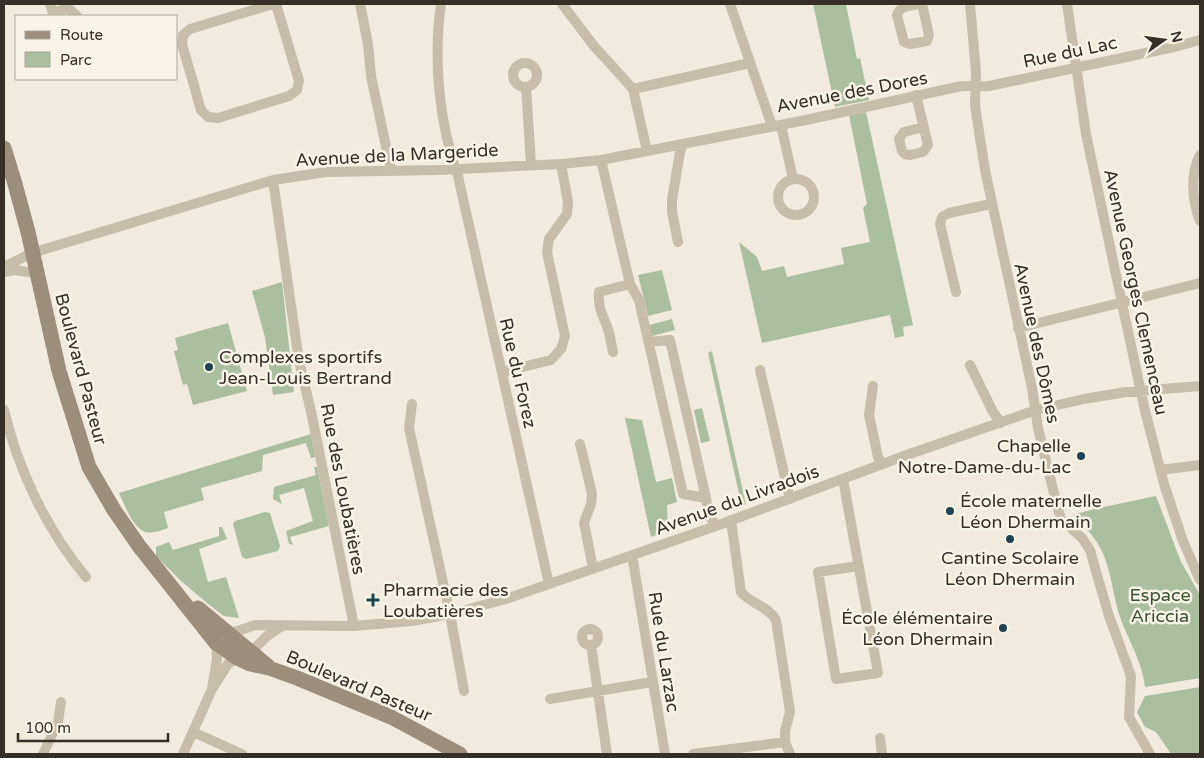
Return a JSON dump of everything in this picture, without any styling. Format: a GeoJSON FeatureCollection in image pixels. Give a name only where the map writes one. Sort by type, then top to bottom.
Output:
{"type":"FeatureCollection","features":[{"type":"Feature","properties":{"kind":"main road","name":"Boulevard Pasteur"},"geometry":{"type":"LineString","coordinates":[[4,148],[15,184],[59,371],[89,467],[114,510],[139,546],[167,580],[222,638],[244,655],[250,664],[269,668],[391,717],[460,754]]}},
{"type":"Feature","properties":{"kind":"street"},"geometry":{"type":"LineString","coordinates":[[50,4],[53,13],[67,6],[76,15]]}},
{"type":"Feature","properties":{"kind":"street"},"geometry":{"type":"LineString","coordinates":[[274,4],[299,81],[297,90],[289,96],[218,118],[208,117],[201,110],[182,44],[183,35],[190,29],[274,4]]}},
{"type":"Feature","properties":{"kind":"street"},"geometry":{"type":"LineString","coordinates":[[360,4],[368,44],[371,76],[391,170]]}},
{"type":"Feature","properties":{"kind":"street","name":"Rue du Forez"},"geometry":{"type":"LineString","coordinates":[[441,4],[437,75],[451,158],[456,169],[549,584]]}},
{"type":"Feature","properties":{"kind":"street"},"geometry":{"type":"LineString","coordinates":[[563,4],[594,46],[633,89],[647,151]]}},
{"type":"Feature","properties":{"kind":"street","name":"Avenue des Dores"},"geometry":{"type":"LineString","coordinates":[[730,4],[750,63],[776,125],[965,85],[975,87]]}},
{"type":"Feature","properties":{"kind":"street","name":"Avenue des Dômes"},"geometry":{"type":"LineString","coordinates":[[970,4],[976,72],[975,106],[991,204],[1036,410],[1038,428],[1059,514],[1068,526],[1082,538],[1090,550],[1108,613],[1131,676],[1129,717],[1150,754]]}},
{"type":"Feature","properties":{"kind":"street","name":"Avenue Georges Clemenceau"},"geometry":{"type":"LineString","coordinates":[[1067,4],[1093,169],[1141,391],[1160,470],[1183,540],[1200,580]]}},
{"type":"Feature","properties":{"kind":"street","name":"Rue du Lac"},"geometry":{"type":"LineString","coordinates":[[975,87],[990,86],[1200,40]]}},
{"type":"Feature","properties":{"kind":"street"},"geometry":{"type":"LineString","coordinates":[[633,89],[750,63]]}},
{"type":"Feature","properties":{"kind":"street"},"geometry":{"type":"LineString","coordinates":[[526,87],[531,164]]}},
{"type":"Feature","properties":{"kind":"street"},"geometry":{"type":"LineString","coordinates":[[916,95],[924,127]]}},
{"type":"Feature","properties":{"kind":"street"},"geometry":{"type":"LineString","coordinates":[[776,125],[793,179]]}},
{"type":"Feature","properties":{"kind":"street","name":"Avenue de la Margeride"},"geometry":{"type":"LineString","coordinates":[[4,267],[32,253],[273,180],[326,172],[456,169],[561,164],[601,160],[776,125]]}},
{"type":"Feature","properties":{"kind":"street"},"geometry":{"type":"LineString","coordinates":[[678,242],[672,212],[672,200],[680,152],[683,145]]}},
{"type":"Feature","properties":{"kind":"street"},"geometry":{"type":"LineString","coordinates":[[1200,155],[1192,180],[1196,210],[1200,221]]}},
{"type":"Feature","properties":{"kind":"street"},"geometry":{"type":"LineString","coordinates":[[601,160],[630,284],[639,300],[682,494],[706,498]]}},
{"type":"Feature","properties":{"kind":"street"},"geometry":{"type":"LineString","coordinates":[[502,372],[551,360],[561,349],[564,336],[546,252],[549,239],[567,214],[568,202],[561,164]]}},
{"type":"Feature","properties":{"kind":"street","name":"Rue des Loubatières"},"geometry":{"type":"LineString","coordinates":[[273,180],[299,361],[312,416],[354,626]]}},
{"type":"Feature","properties":{"kind":"street"},"geometry":{"type":"LineString","coordinates":[[956,292],[940,224],[942,217],[948,213],[991,204]]}},
{"type":"Feature","properties":{"kind":"street"},"geometry":{"type":"LineString","coordinates":[[4,272],[14,270],[36,273]]}},
{"type":"Feature","properties":{"kind":"street"},"geometry":{"type":"LineString","coordinates":[[1018,328],[1200,283]]}},
{"type":"Feature","properties":{"kind":"street"},"geometry":{"type":"LineString","coordinates":[[613,352],[606,324],[598,303],[599,292],[630,284]]}},
{"type":"Feature","properties":{"kind":"street"},"geometry":{"type":"LineString","coordinates":[[649,342],[670,340],[709,515],[716,526]]}},
{"type":"Feature","properties":{"kind":"street"},"geometry":{"type":"LineString","coordinates":[[970,365],[993,412],[1001,423]]}},
{"type":"Feature","properties":{"kind":"street"},"geometry":{"type":"LineString","coordinates":[[760,370],[790,498]]}},
{"type":"Feature","properties":{"kind":"street"},"geometry":{"type":"LineString","coordinates":[[873,386],[869,415],[878,457],[882,464]]}},
{"type":"Feature","properties":{"kind":"street","name":"Avenue du Livradois"},"geometry":{"type":"LineString","coordinates":[[222,638],[255,625],[354,626],[412,621],[450,614],[506,599],[716,526],[882,464],[1036,410],[1084,399],[1141,391],[1200,386]]}},
{"type":"Feature","properties":{"kind":"street"},"geometry":{"type":"LineString","coordinates":[[412,404],[409,428],[450,614],[464,691]]}},
{"type":"Feature","properties":{"kind":"street"},"geometry":{"type":"LineString","coordinates":[[4,410],[8,430],[28,480],[49,522],[74,562],[86,577]]}},
{"type":"Feature","properties":{"kind":"street"},"geometry":{"type":"LineString","coordinates":[[580,444],[592,494],[591,504],[584,522],[593,568]]}},
{"type":"Feature","properties":{"kind":"street"},"geometry":{"type":"LineString","coordinates":[[1160,470],[1200,465]]}},
{"type":"Feature","properties":{"kind":"street"},"geometry":{"type":"LineString","coordinates":[[843,479],[859,566],[878,673],[836,679],[818,572],[859,566]]}},
{"type":"Feature","properties":{"kind":"street"},"geometry":{"type":"LineString","coordinates":[[731,520],[742,592],[746,598],[772,613],[776,620],[790,712],[785,731],[785,742],[790,754]]}},
{"type":"Feature","properties":{"kind":"street","name":"Rue du Larzac"},"geometry":{"type":"LineString","coordinates":[[632,555],[665,754]]}},
{"type":"Feature","properties":{"kind":"street"},"geometry":{"type":"LineString","coordinates":[[255,625],[267,636]]}},
{"type":"Feature","properties":{"kind":"street"},"geometry":{"type":"LineString","coordinates":[[183,754],[212,689],[228,664],[244,655],[282,626]]}},
{"type":"Feature","properties":{"kind":"street"},"geometry":{"type":"LineString","coordinates":[[212,689],[222,638]]}},
{"type":"Feature","properties":{"kind":"street"},"geometry":{"type":"LineString","coordinates":[[591,645],[607,754]]}},
{"type":"Feature","properties":{"kind":"street"},"geometry":{"type":"LineString","coordinates":[[550,699],[652,682]]}},
{"type":"Feature","properties":{"kind":"street"},"geometry":{"type":"LineString","coordinates":[[43,754],[58,722],[61,702]]}},
{"type":"Feature","properties":{"kind":"street"},"geometry":{"type":"LineString","coordinates":[[193,732],[242,754]]}},
{"type":"Feature","properties":{"kind":"street"},"geometry":{"type":"LineString","coordinates":[[880,738],[882,754]]}},
{"type":"Feature","properties":{"kind":"street"},"geometry":{"type":"LineString","coordinates":[[693,754],[785,742]]}},
{"type":"Feature","properties":{"kind":"green space"},"geometry":{"type":"Polygon","coordinates":[[[813,4],[846,4],[857,59],[860,58],[869,100],[835,107],[813,4]]]}},
{"type":"Feature","properties":{"kind":"green space"},"geometry":{"type":"Polygon","coordinates":[[[866,112],[913,325],[903,327],[904,336],[895,338],[890,315],[762,343],[739,242],[757,257],[762,271],[784,266],[787,277],[844,264],[841,248],[870,242],[863,208],[867,204],[849,115],[866,112]]]}},
{"type":"Feature","properties":{"kind":"green space"},"geometry":{"type":"Polygon","coordinates":[[[662,270],[672,310],[648,316],[638,275],[662,270]]]}},
{"type":"Feature","properties":{"kind":"green space"},"geometry":{"type":"Polygon","coordinates":[[[282,282],[294,392],[273,395],[265,337],[252,291],[282,282]]]}},
{"type":"Feature","properties":{"kind":"green space"},"geometry":{"type":"Polygon","coordinates":[[[672,319],[675,330],[652,336],[649,325],[672,319]]]}},
{"type":"Feature","properties":{"kind":"green space","name":"Complexes sportifs Jean-Louis Bertrand"},"geometry":{"type":"Polygon","coordinates":[[[228,323],[247,391],[193,405],[187,384],[183,385],[174,351],[178,350],[175,338],[228,323]]]}},
{"type":"Feature","properties":{"kind":"green space"},"geometry":{"type":"Polygon","coordinates":[[[712,351],[746,505],[741,503],[708,353],[712,351]]]}},
{"type":"Feature","properties":{"kind":"green space"},"geometry":{"type":"Polygon","coordinates":[[[702,408],[710,441],[701,443],[694,410],[702,408]]]}},
{"type":"Feature","properties":{"kind":"green space"},"geometry":{"type":"Polygon","coordinates":[[[625,418],[642,420],[656,482],[672,478],[677,502],[667,505],[668,530],[651,537],[625,418]]]}},
{"type":"Feature","properties":{"kind":"green space"},"geometry":{"type":"Polygon","coordinates":[[[311,434],[315,457],[311,458],[306,443],[263,455],[262,471],[201,488],[204,500],[164,512],[168,528],[160,531],[145,532],[140,529],[129,515],[119,493],[311,434]]]}},
{"type":"Feature","properties":{"kind":"green space"},"geometry":{"type":"Polygon","coordinates":[[[314,467],[317,467],[329,526],[290,537],[293,545],[289,544],[286,531],[313,521],[304,488],[279,495],[282,504],[273,499],[274,487],[316,475],[314,467]]]}},
{"type":"Feature","properties":{"kind":"green space","name":"Espace Ariccia"},"geometry":{"type":"Polygon","coordinates":[[[1156,496],[1181,562],[1200,595],[1200,678],[1145,687],[1141,667],[1121,621],[1102,551],[1093,537],[1073,515],[1156,496]]]}},
{"type":"Feature","properties":{"kind":"green space"},"geometry":{"type":"Polygon","coordinates":[[[265,512],[270,513],[280,546],[278,551],[246,559],[242,557],[233,524],[235,521],[265,512]]]}},
{"type":"Feature","properties":{"kind":"green space"},"geometry":{"type":"Polygon","coordinates":[[[219,527],[222,527],[227,539],[199,549],[208,582],[226,577],[239,618],[224,616],[180,580],[156,556],[156,547],[169,542],[173,550],[219,536],[219,527]]]}},
{"type":"Feature","properties":{"kind":"green space"},"geometry":{"type":"Polygon","coordinates":[[[1200,687],[1200,754],[1171,754],[1156,732],[1145,727],[1137,712],[1145,696],[1200,687]]]}},
{"type":"Feature","properties":{"kind":"place","name":"Complexes sportifs Jean-Louis Bertrand"},"geometry":{"type":"Point","coordinates":[209,367]}},
{"type":"Feature","properties":{"kind":"place","name":"Chapelle Notre-Dame-du-Lac"},"geometry":{"type":"Point","coordinates":[1081,456]}},
{"type":"Feature","properties":{"kind":"place","name":"École maternelle Léon Dhermain"},"geometry":{"type":"Point","coordinates":[950,511]}},
{"type":"Feature","properties":{"kind":"place","name":"Cantine Scolaire Léon Dhermain"},"geometry":{"type":"Point","coordinates":[1010,539]}},
{"type":"Feature","properties":{"kind":"place","name":"Pharmacie des Loubatières"},"geometry":{"type":"Point","coordinates":[373,600]}},
{"type":"Feature","properties":{"kind":"place","name":"École élémentaire Léon Dhermain"},"geometry":{"type":"Point","coordinates":[1003,628]}}]}
